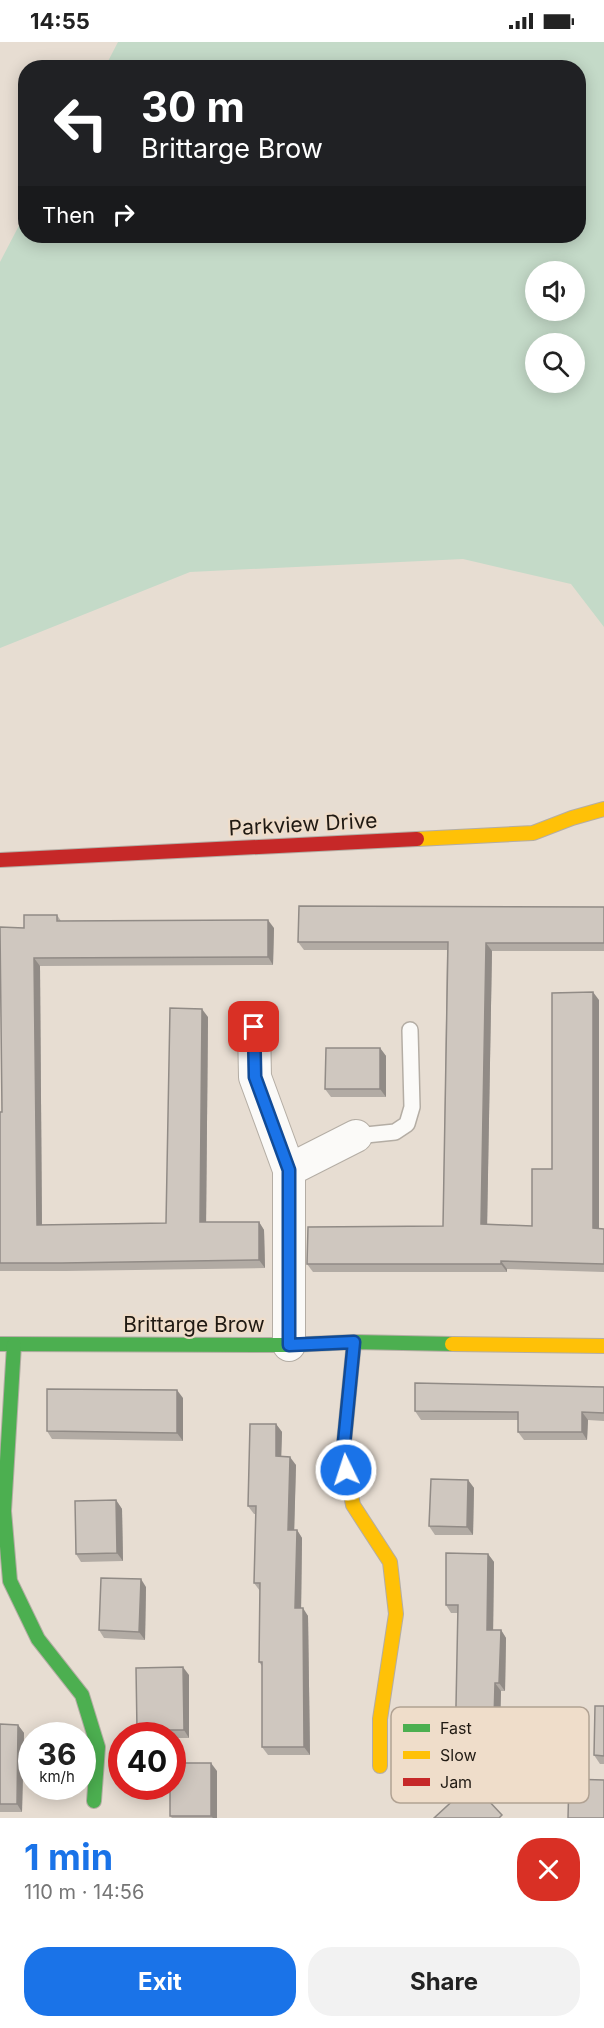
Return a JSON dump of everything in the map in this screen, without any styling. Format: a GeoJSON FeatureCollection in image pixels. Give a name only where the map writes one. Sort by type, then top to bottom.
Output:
{"type":"FeatureCollection","features":[{"type":"Feature","properties":{"kind":"street","name":"Parkview Drive"},"geometry":{"type":"LineString","coordinates":[[0,861],[533,833],[604,809]]}},
{"type":"Feature","properties":{"kind":"street"},"geometry":{"type":"LineString","coordinates":[[254,1027],[255,1077],[289,1170],[289,1345]]}},
{"type":"Feature","properties":{"kind":"street"},"geometry":{"type":"LineString","coordinates":[[289,1170],[356,1136]]}},
{"type":"Feature","properties":{"kind":"street"},"geometry":{"type":"LineString","coordinates":[[354,1342],[343,1453],[353,1505],[390,1562],[396,1614],[380,1719],[380,1766]]}},
{"type":"Feature","properties":{"kind":"street","name":"Brittarge Brow"},"geometry":{"type":"LineString","coordinates":[[7,1344],[289,1345],[354,1342],[604,1346]]}},
{"type":"Feature","properties":{"kind":"street"},"geometry":{"type":"LineString","coordinates":[[7,1344],[4,1511],[10,1581],[38,1639],[82,1695],[98,1746],[94,1801]]}},
{"type":"Feature","properties":{"kind":"lane"},"geometry":{"type":"LineString","coordinates":[[356,1136],[395,1132],[407,1124],[412,1107],[410,1030]]}},
{"type":"Feature","properties":{"kind":"green space"},"geometry":{"type":"Polygon","coordinates":[[[118,42],[604,42],[604,627],[571,584],[463,559],[190,572],[0,648],[0,262],[18,227],[18,243],[586,243],[586,60],[109,60],[118,42]]]}},
{"type":"Feature","properties":{"kind":"building"},"geometry":{"type":"Polygon","coordinates":[[[299,906],[604,907],[604,943],[486,943],[481,1224],[532,1226],[532,1169],[552,1169],[552,993],[593,992],[593,1228],[604,1229],[604,1264],[501,1261],[501,1264],[307,1264],[308,1227],[443,1226],[448,942],[298,942],[299,906]]]}},
{"type":"Feature","properties":{"kind":"building"},"geometry":{"type":"Polygon","coordinates":[[[24,915],[57,915],[57,921],[268,920],[268,957],[34,958],[37,1225],[166,1223],[170,1008],[202,1009],[200,1222],[259,1222],[259,1260],[0,1263],[0,1112],[2,1112],[0,927],[24,928],[24,915]]]}},
{"type":"Feature","properties":{"kind":"building"},"geometry":{"type":"Polygon","coordinates":[[[326,1048],[380,1048],[380,1089],[325,1089],[326,1048]]]}},
{"type":"Feature","properties":{"kind":"building"},"geometry":{"type":"Polygon","coordinates":[[[415,1383],[604,1387],[604,1413],[582,1412],[582,1432],[518,1432],[518,1412],[415,1411],[415,1383]]]}},
{"type":"Feature","properties":{"kind":"building"},"geometry":{"type":"Polygon","coordinates":[[[47,1389],[177,1390],[177,1433],[47,1431],[47,1389]]]}},
{"type":"Feature","properties":{"kind":"building"},"geometry":{"type":"Polygon","coordinates":[[[250,1424],[276,1424],[276,1456],[290,1457],[288,1530],[297,1530],[295,1608],[303,1608],[304,1747],[262,1747],[262,1662],[259,1662],[260,1583],[254,1583],[256,1506],[248,1506],[250,1424]]]}},
{"type":"Feature","properties":{"kind":"building"},"geometry":{"type":"Polygon","coordinates":[[[431,1479],[468,1480],[467,1527],[429,1526],[431,1479]]]}},
{"type":"Feature","properties":{"kind":"building"},"geometry":{"type":"Polygon","coordinates":[[[116,1500],[117,1553],[76,1554],[75,1501],[116,1500]]]}},
{"type":"Feature","properties":{"kind":"building"},"geometry":{"type":"Polygon","coordinates":[[[446,1553],[488,1554],[487,1630],[501,1630],[499,1683],[495,1683],[494,1707],[456,1707],[458,1605],[446,1605],[446,1553]]]}},
{"type":"Feature","properties":{"kind":"building"},"geometry":{"type":"Polygon","coordinates":[[[101,1578],[141,1579],[139,1632],[99,1630],[101,1578]]]}},
{"type":"Feature","properties":{"kind":"building"},"geometry":{"type":"Polygon","coordinates":[[[183,1667],[184,1722],[137,1722],[136,1668],[183,1667]]]}},
{"type":"Feature","properties":{"kind":"building"},"geometry":{"type":"Polygon","coordinates":[[[595,1706],[604,1706],[604,1756],[594,1755],[595,1706]]]}},
{"type":"Feature","properties":{"kind":"building"},"geometry":{"type":"Polygon","coordinates":[[[0,1724],[18,1725],[17,1804],[0,1804],[0,1724]]]}},
{"type":"Feature","properties":{"kind":"building"},"geometry":{"type":"Polygon","coordinates":[[[186,1763],[211,1763],[211,1816],[170,1816],[170,1800],[186,1800],[186,1763]]]}},
{"type":"Feature","properties":{"kind":"building"},"geometry":{"type":"Polygon","coordinates":[[[589,1780],[604,1780],[604,1818],[568,1818],[568,1803],[589,1803],[589,1780]]]}},
{"type":"Feature","properties":{"kind":"building"},"geometry":{"type":"Polygon","coordinates":[[[450,1803],[491,1803],[502,1815],[499,1818],[434,1818],[450,1803]]]}},
{"type":"Feature","properties":{"kind":"traffic: fast"},"geometry":{"type":"LineString","coordinates":[[0,1344],[289,1345],[354,1342],[452,1344]]}},
{"type":"Feature","properties":{"kind":"traffic: fast"},"geometry":{"type":"LineString","coordinates":[[14,1345],[4,1511],[10,1581],[38,1639],[82,1695],[98,1747],[94,1801]]}},
{"type":"Feature","properties":{"kind":"traffic: slow"},"geometry":{"type":"LineString","coordinates":[[417,839],[533,833],[604,809]]}},
{"type":"Feature","properties":{"kind":"traffic: slow"},"geometry":{"type":"LineString","coordinates":[[354,1342],[343,1453],[353,1505],[390,1562],[396,1614],[380,1719],[380,1766]]}},
{"type":"Feature","properties":{"kind":"traffic: slow"},"geometry":{"type":"LineString","coordinates":[[452,1344],[604,1346]]}},
{"type":"Feature","properties":{"kind":"traffic: jam"},"geometry":{"type":"LineString","coordinates":[[0,860],[417,839]]}},
{"type":"Feature","properties":{"kind":"route"},"geometry":{"type":"LineString","coordinates":[[254,1027],[255,1077],[289,1170],[289,1345],[354,1342],[343,1453],[346,1470]]}}]}
